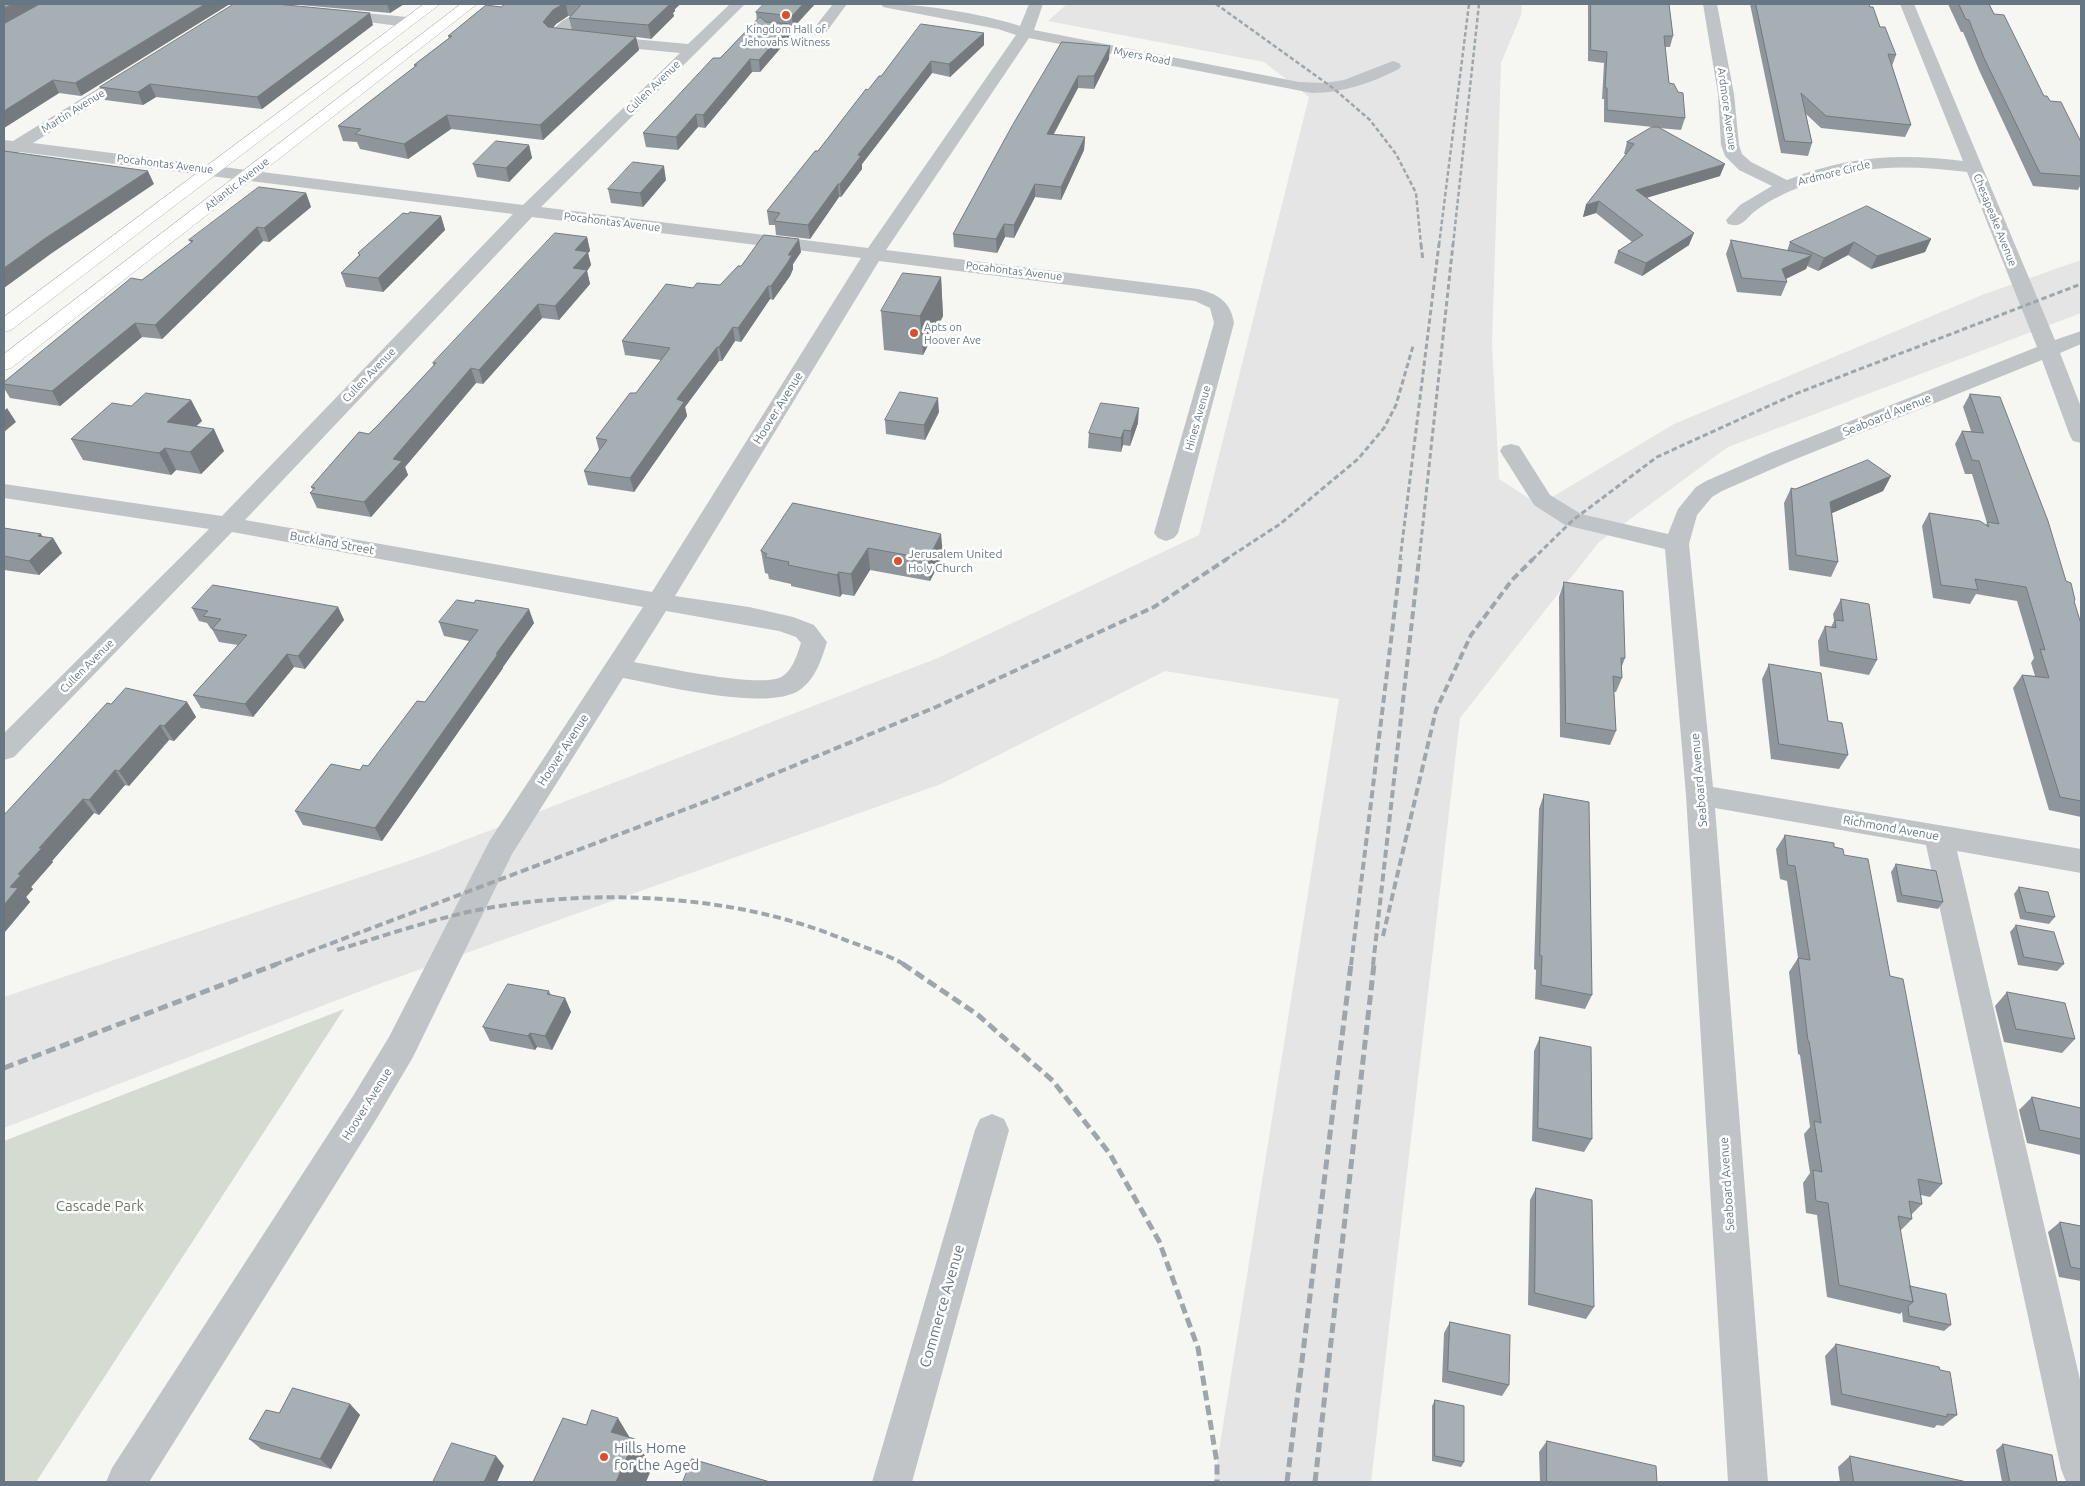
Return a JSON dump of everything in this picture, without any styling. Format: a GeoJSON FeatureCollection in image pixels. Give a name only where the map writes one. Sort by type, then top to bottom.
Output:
{"type":"FeatureCollection","features":[{"type":"Feature","properties":{"kind":"main road"},"geometry":{"type":"LineString","coordinates":[[4,326],[433,4]]}},
{"type":"Feature","properties":{"kind":"main road","name":"Atlantic Avenue"},"geometry":{"type":"LineString","coordinates":[[4,364],[470,4]]}},
{"type":"Feature","properties":{"kind":"street","name":"Cullen Avenue"},"geometry":{"type":"LineString","coordinates":[[4,750],[227,524],[526,212],[738,4]]}},
{"type":"Feature","properties":{"kind":"street"},"geometry":{"type":"LineString","coordinates":[[820,32],[840,4]]}},
{"type":"Feature","properties":{"kind":"street","name":"Myers Road"},"geometry":{"type":"LineString","coordinates":[[888,4],[1001,25],[1025,34],[1316,90],[1353,83],[1369,78],[1393,66]]}},
{"type":"Feature","properties":{"kind":"street","name":"Hoover Avenue"},"geometry":{"type":"LineString","coordinates":[[126,1482],[365,1108],[401,1047],[500,848],[659,602],[874,253],[1025,34],[1036,4]]}},
{"type":"Feature","properties":{"kind":"street","name":"Ardmore Avenue"},"geometry":{"type":"LineString","coordinates":[[1710,4],[1726,94],[1730,145],[1734,156],[1745,166],[1785,186]]}},
{"type":"Feature","properties":{"kind":"street","name":"Chesapeake Avenue"},"geometry":{"type":"LineString","coordinates":[[1907,4],[2049,350],[2081,436]]}},
{"type":"Feature","properties":{"kind":"street"},"geometry":{"type":"LineString","coordinates":[[319,13],[407,22]]}},
{"type":"Feature","properties":{"kind":"street"},"geometry":{"type":"LineString","coordinates":[[573,20],[556,36],[691,49]]}},
{"type":"Feature","properties":{"kind":"street","name":"Martin Avenue"},"geometry":{"type":"LineString","coordinates":[[8,148],[150,63]]}},
{"type":"Feature","properties":{"kind":"street","name":"Pocahontas Avenue"},"geometry":{"type":"LineString","coordinates":[[8,148],[249,174],[526,212],[1171,290],[1198,295],[1218,304]]}},
{"type":"Feature","properties":{"kind":"street","name":"Ardmore Circle"},"geometry":{"type":"LineString","coordinates":[[1735,220],[1743,209],[1785,186],[1843,169],[1878,162],[1916,161],[1974,168]]}},
{"type":"Feature","properties":{"kind":"street","name":"Hines Avenue"},"geometry":{"type":"LineString","coordinates":[[1166,533],[1224,323],[1223,311],[1218,304]]}},
{"type":"Feature","properties":{"kind":"street","name":"Seaboard Avenue"},"geometry":{"type":"LineString","coordinates":[[1748,1482],[1700,795],[1677,544],[1686,514],[1704,492],[1714,486],[1778,458],[2081,338]]}},
{"type":"Feature","properties":{"kind":"street"},"geometry":{"type":"LineString","coordinates":[[1511,451],[1542,500],[1573,520],[1677,544]]}},
{"type":"Feature","properties":{"kind":"street","name":"Buckland Street"},"geometry":{"type":"LineString","coordinates":[[4,491],[227,524],[659,602],[749,616],[784,623],[805,631],[814,642],[807,666],[789,684],[770,689],[734,687],[616,668]]}},
{"type":"Feature","properties":{"kind":"street","name":"Richmond Avenue"},"geometry":{"type":"LineString","coordinates":[[1700,795],[2081,861]]}},
{"type":"Feature","properties":{"kind":"street"},"geometry":{"type":"LineString","coordinates":[[1939,836],[2081,1470]]}},
{"type":"Feature","properties":{"kind":"street","name":"Commerce Avenue"},"geometry":{"type":"LineString","coordinates":[[892,1482],[992,1130]]}},
{"type":"Feature","properties":{"kind":"shaded area"},"geometry":{"type":"Polygon","coordinates":[[[1067,4],[1522,4],[1521,15],[1501,63],[1492,344],[1499,479],[1539,505],[1674,424],[1982,295],[2081,260],[2081,313],[1728,447],[1599,542],[1460,718],[1371,1482],[1214,1482],[1339,699],[1165,671],[941,784],[379,984],[4,1128],[4,997],[426,855],[938,658],[1199,535],[1309,97],[1264,62],[1048,21],[1067,4]]]}},
{"type":"Feature","properties":{"kind":"green space","name":"Cascade Park"},"geometry":{"type":"Polygon","coordinates":[[[344,1009],[36,1482],[4,1482],[4,1141],[344,1009]]]}},
{"type":"Feature","properties":{"kind":"building"},"geometry":{"type":"Polygon","coordinates":[[[4,4],[12,4],[4,8],[4,4]]]}},
{"type":"Feature","properties":{"kind":"building"},"geometry":{"type":"Polygon","coordinates":[[[40,4],[205,4],[75,83],[53,80],[4,111],[4,24],[40,4]]]}},
{"type":"Feature","properties":{"kind":"building"},"geometry":{"type":"Polygon","coordinates":[[[234,4],[276,4],[370,13],[257,97],[150,84],[138,92],[100,87],[234,4]]]}},
{"type":"Feature","properties":{"kind":"building"},"geometry":{"type":"Polygon","coordinates":[[[505,4],[563,4],[553,10],[543,22],[548,27],[636,37],[540,125],[447,115],[404,144],[355,134],[361,129],[338,126],[417,65],[414,65],[452,36],[448,36],[486,5],[501,7],[505,4]]]}},
{"type":"Feature","properties":{"kind":"building"},"geometry":{"type":"Polygon","coordinates":[[[577,4],[670,4],[648,25],[569,18],[580,6],[577,4]]]}},
{"type":"Feature","properties":{"kind":"building"},"geometry":{"type":"Polygon","coordinates":[[[764,4],[803,4],[792,16],[756,12],[764,4]]]}},
{"type":"Feature","properties":{"kind":"building"},"geometry":{"type":"Polygon","coordinates":[[[1591,4],[1669,4],[1673,36],[1664,36],[1669,83],[1674,84],[1678,92],[1683,93],[1685,118],[1607,110],[1607,88],[1605,88],[1607,52],[1591,50],[1591,4]]]}},
{"type":"Feature","properties":{"kind":"building"},"geometry":{"type":"Polygon","coordinates":[[[1756,4],[1869,4],[1870,7],[1873,7],[1880,27],[1885,27],[1896,55],[1888,54],[1911,125],[1826,116],[1801,93],[1812,143],[1785,141],[1756,4]]]}},
{"type":"Feature","properties":{"kind":"building"},"geometry":{"type":"Polygon","coordinates":[[[1959,4],[1989,4],[1994,14],[2004,15],[2044,96],[2047,96],[2050,101],[2061,102],[2081,142],[2081,176],[2040,173],[1984,58],[1969,20],[1966,19],[1959,4]]]}},
{"type":"Feature","properties":{"kind":"building"},"geometry":{"type":"Polygon","coordinates":[[[760,17],[766,22],[790,24],[759,60],[750,59],[703,115],[696,114],[676,137],[643,133],[713,58],[720,58],[760,17]]]}},
{"type":"Feature","properties":{"kind":"building"},"geometry":{"type":"Polygon","coordinates":[[[921,24],[984,33],[949,64],[931,61],[858,155],[861,156],[808,225],[774,221],[780,213],[767,211],[815,151],[818,151],[866,89],[868,90],[881,76],[921,24]]]}},
{"type":"Feature","properties":{"kind":"building"},"geometry":{"type":"Polygon","coordinates":[[[1062,42],[1110,46],[1094,76],[1078,76],[1047,134],[1085,137],[1061,187],[1035,184],[1014,225],[1004,224],[996,239],[953,234],[1012,126],[1062,42]]]}},
{"type":"Feature","properties":{"kind":"building"},"geometry":{"type":"Polygon","coordinates":[[[1652,127],[1658,127],[1725,164],[1636,190],[1694,233],[1646,263],[1618,251],[1643,235],[1599,201],[1586,205],[1634,144],[1627,142],[1652,127]]]}},
{"type":"Feature","properties":{"kind":"building"},"geometry":{"type":"Polygon","coordinates":[[[496,141],[529,145],[506,168],[473,164],[496,141]]]}},
{"type":"Feature","properties":{"kind":"building"},"geometry":{"type":"Polygon","coordinates":[[[4,151],[148,171],[44,239],[4,268],[4,151]]]}},
{"type":"Feature","properties":{"kind":"building"},"geometry":{"type":"Polygon","coordinates":[[[633,162],[664,166],[640,193],[608,189],[633,162]]]}},
{"type":"Feature","properties":{"kind":"building"},"geometry":{"type":"Polygon","coordinates":[[[259,187],[306,193],[264,228],[257,227],[155,325],[135,323],[52,391],[4,384],[4,382],[131,278],[142,280],[193,241],[189,240],[259,187]]]}},
{"type":"Feature","properties":{"kind":"building"},"geometry":{"type":"Polygon","coordinates":[[[1867,206],[1931,239],[1877,256],[1854,242],[1824,258],[1790,242],[1867,206]]]}},
{"type":"Feature","properties":{"kind":"building"},"geometry":{"type":"Polygon","coordinates":[[[410,212],[441,216],[378,278],[341,273],[360,255],[358,253],[403,213],[408,214],[410,212]]]}},
{"type":"Feature","properties":{"kind":"building"},"geometry":{"type":"Polygon","coordinates":[[[555,233],[587,237],[575,250],[588,252],[573,268],[587,270],[555,306],[538,304],[479,370],[471,368],[393,459],[402,461],[364,502],[310,493],[315,488],[311,487],[359,432],[369,434],[379,424],[436,363],[433,363],[555,233]]]}},
{"type":"Feature","properties":{"kind":"building"},"geometry":{"type":"Polygon","coordinates":[[[764,235],[799,239],[788,255],[792,255],[788,262],[771,286],[768,286],[738,328],[733,327],[677,399],[684,402],[630,478],[584,471],[607,440],[596,438],[630,393],[636,393],[670,348],[622,341],[666,284],[693,288],[697,283],[720,285],[738,266],[741,266],[764,235]]]}},
{"type":"Feature","properties":{"kind":"building"},"geometry":{"type":"Polygon","coordinates":[[[1731,240],[1812,255],[1782,269],[1787,282],[1742,278],[1731,240]]]}},
{"type":"Feature","properties":{"kind":"building"},"geometry":{"type":"Polygon","coordinates":[[[903,273],[941,277],[920,316],[881,311],[903,273]]]}},
{"type":"Feature","properties":{"kind":"building"},"geometry":{"type":"Polygon","coordinates":[[[900,392],[938,398],[924,425],[885,420],[900,392]]]}},
{"type":"Feature","properties":{"kind":"building"},"geometry":{"type":"Polygon","coordinates":[[[146,393],[191,400],[167,422],[214,429],[190,452],[165,448],[159,453],[71,439],[112,403],[131,406],[146,393]]]}},
{"type":"Feature","properties":{"kind":"building"},"geometry":{"type":"Polygon","coordinates":[[[1970,394],[2000,397],[2048,521],[2066,581],[2071,583],[2081,624],[2081,801],[2060,797],[2022,675],[2049,678],[2040,649],[2045,650],[2026,587],[1975,579],[1978,590],[1941,585],[1929,513],[1980,521],[1989,527],[1987,522],[1999,524],[1979,461],[1972,460],[1962,431],[1983,433],[1970,394]]]}},
{"type":"Feature","properties":{"kind":"building"},"geometry":{"type":"Polygon","coordinates":[[[1101,403],[1139,408],[1131,431],[1124,430],[1121,438],[1089,433],[1101,403]]]}},
{"type":"Feature","properties":{"kind":"building"},"geometry":{"type":"Polygon","coordinates":[[[1868,460],[1891,476],[1830,502],[1838,562],[1796,555],[1791,488],[1795,489],[1868,460]]]}},
{"type":"Feature","properties":{"kind":"building"},"geometry":{"type":"Polygon","coordinates":[[[793,503],[941,534],[928,559],[868,548],[851,574],[839,572],[837,575],[788,565],[789,562],[765,557],[767,554],[761,551],[793,503]]]}},
{"type":"Feature","properties":{"kind":"building"},"geometry":{"type":"Polygon","coordinates":[[[4,528],[41,534],[38,536],[53,538],[29,561],[4,556],[4,528]]]}},
{"type":"Feature","properties":{"kind":"building"},"geometry":{"type":"Polygon","coordinates":[[[1564,582],[1623,591],[1625,658],[1621,658],[1622,678],[1613,676],[1616,731],[1566,723],[1564,582]]]}},
{"type":"Feature","properties":{"kind":"building"},"geometry":{"type":"Polygon","coordinates":[[[213,585],[338,607],[298,656],[287,654],[245,704],[193,695],[247,635],[212,629],[221,619],[203,616],[208,611],[192,608],[213,585]]]}},
{"type":"Feature","properties":{"kind":"building"},"geometry":{"type":"Polygon","coordinates":[[[1841,599],[1869,604],[1877,660],[1828,651],[1825,626],[1836,628],[1835,620],[1843,621],[1841,599]]]}},
{"type":"Feature","properties":{"kind":"building"},"geometry":{"type":"Polygon","coordinates":[[[457,600],[474,603],[476,600],[529,609],[375,828],[295,811],[331,764],[360,770],[363,765],[368,766],[417,701],[425,702],[478,630],[439,622],[457,600]]]}},
{"type":"Feature","properties":{"kind":"building"},"geometry":{"type":"Polygon","coordinates":[[[1769,664],[1821,673],[1828,721],[1842,723],[1848,755],[1779,744],[1769,664]]]}},
{"type":"Feature","properties":{"kind":"building"},"geometry":{"type":"Polygon","coordinates":[[[126,688],[187,702],[164,726],[160,725],[119,771],[115,770],[89,800],[83,799],[18,874],[21,875],[10,887],[18,888],[4,905],[4,815],[107,703],[111,704],[126,688]]]}},
{"type":"Feature","properties":{"kind":"building"},"geometry":{"type":"Polygon","coordinates":[[[1544,794],[1589,802],[1592,995],[1541,985],[1544,794]]]}},
{"type":"Feature","properties":{"kind":"building"},"geometry":{"type":"Polygon","coordinates":[[[1785,835],[1834,843],[1834,847],[1843,849],[1844,855],[1868,859],[1890,976],[1903,979],[1942,1184],[1918,1179],[1922,1204],[1909,1201],[1912,1219],[1898,1216],[1913,1302],[1839,1285],[1828,1203],[1816,1201],[1813,1170],[1822,1172],[1814,1121],[1821,1123],[1808,1041],[1798,958],[1810,960],[1795,866],[1788,865],[1785,835]]]}},
{"type":"Feature","properties":{"kind":"building"},"geometry":{"type":"Polygon","coordinates":[[[1896,864],[1936,871],[1943,902],[1902,895],[1896,864]]]}},
{"type":"Feature","properties":{"kind":"building"},"geometry":{"type":"Polygon","coordinates":[[[2019,887],[2048,892],[2055,917],[2026,912],[2019,887]]]}},
{"type":"Feature","properties":{"kind":"building"},"geometry":{"type":"Polygon","coordinates":[[[2016,925],[2054,932],[2064,964],[2024,957],[2016,925]]]}},
{"type":"Feature","properties":{"kind":"building"},"geometry":{"type":"Polygon","coordinates":[[[508,984],[549,991],[547,994],[565,998],[545,1036],[530,1033],[528,1036],[483,1027],[508,984]]]}},
{"type":"Feature","properties":{"kind":"building"},"geometry":{"type":"Polygon","coordinates":[[[2007,992],[2065,1003],[2075,1039],[2016,1029],[2007,992]]]}},
{"type":"Feature","properties":{"kind":"building"},"geometry":{"type":"Polygon","coordinates":[[[1540,1037],[1591,1047],[1592,1139],[1538,1128],[1540,1037]]]}},
{"type":"Feature","properties":{"kind":"building"},"geometry":{"type":"Polygon","coordinates":[[[2032,1097],[2081,1108],[2081,1139],[2040,1130],[2032,1097]]]}},
{"type":"Feature","properties":{"kind":"building"},"geometry":{"type":"Polygon","coordinates":[[[1536,1188],[1592,1200],[1594,1307],[1535,1293],[1536,1188]]]}},
{"type":"Feature","properties":{"kind":"building"},"geometry":{"type":"Polygon","coordinates":[[[2060,1222],[2081,1226],[2081,1269],[2071,1267],[2060,1222]]]}},
{"type":"Feature","properties":{"kind":"building"},"geometry":{"type":"Polygon","coordinates":[[[1910,1286],[1946,1294],[1951,1325],[1909,1316],[1908,1306],[1913,1302],[1910,1286]]]}},
{"type":"Feature","properties":{"kind":"building"},"geometry":{"type":"Polygon","coordinates":[[[1450,1322],[1510,1335],[1509,1385],[1448,1371],[1450,1322]]]}},
{"type":"Feature","properties":{"kind":"building"},"geometry":{"type":"Polygon","coordinates":[[[1836,1344],[1939,1367],[1940,1370],[1950,1372],[1957,1415],[1947,1414],[1947,1417],[1842,1394],[1836,1344]]]}},
{"type":"Feature","properties":{"kind":"building"},"geometry":{"type":"Polygon","coordinates":[[[293,1388],[350,1404],[320,1459],[249,1439],[266,1410],[279,1413],[293,1388]]]}},
{"type":"Feature","properties":{"kind":"building"},"geometry":{"type":"Polygon","coordinates":[[[1435,1400],[1464,1406],[1464,1462],[1435,1456],[1435,1400]]]}},
{"type":"Feature","properties":{"kind":"building"},"geometry":{"type":"Polygon","coordinates":[[[592,1410],[618,1418],[611,1432],[635,1439],[616,1482],[533,1482],[563,1418],[586,1425],[592,1410]]]}},
{"type":"Feature","properties":{"kind":"building"},"geometry":{"type":"Polygon","coordinates":[[[1547,1441],[1656,1466],[1657,1482],[1547,1482],[1547,1441]]]}},
{"type":"Feature","properties":{"kind":"building"},"geometry":{"type":"Polygon","coordinates":[[[452,1443],[496,1456],[484,1482],[433,1482],[452,1443]]]}},
{"type":"Feature","properties":{"kind":"building"},"geometry":{"type":"Polygon","coordinates":[[[2003,1444],[2052,1455],[2057,1482],[2010,1482],[2003,1444]]]}},
{"type":"Feature","properties":{"kind":"building"},"geometry":{"type":"Polygon","coordinates":[[[1850,1456],[1967,1482],[1854,1482],[1850,1456]]]}},
{"type":"Feature","properties":{"kind":"building"},"geometry":{"type":"Polygon","coordinates":[[[692,1459],[770,1482],[683,1482],[692,1459]]]}},
{"type":"Feature","properties":{"kind":"railway"},"geometry":{"type":"LineString","coordinates":[[1216,4],[1333,88],[1370,120],[1396,154],[1416,193],[1421,245]]}},
{"type":"Feature","properties":{"kind":"railway"},"geometry":{"type":"LineString","coordinates":[[1439,245],[1469,4]]}},
{"type":"Feature","properties":{"kind":"railway"},"geometry":{"type":"LineString","coordinates":[[1453,245],[1479,4]]}},
{"type":"Feature","properties":{"kind":"railway"},"geometry":{"type":"LineString","coordinates":[[1421,244],[1423,261]]}},
{"type":"Feature","properties":{"kind":"railway"},"geometry":{"type":"LineString","coordinates":[[1400,560],[1439,244]]}},
{"type":"Feature","properties":{"kind":"railway"},"geometry":{"type":"LineString","coordinates":[[1419,560],[1453,244]]}},
{"type":"Feature","properties":{"kind":"railway"},"geometry":{"type":"LineString","coordinates":[[1532,560],[1573,520],[1657,457],[1795,394],[2081,284]]}},
{"type":"Feature","properties":{"kind":"railway"},"geometry":{"type":"LineString","coordinates":[[1225,560],[1280,524],[1358,459],[1384,428],[1396,405],[1413,346]]}},
{"type":"Feature","properties":{"kind":"railway"},"geometry":{"type":"LineString","coordinates":[[274,965],[723,795],[936,707],[1154,607],[1227,559]]}},
{"type":"Feature","properties":{"kind":"railway"},"geometry":{"type":"LineString","coordinates":[[1351,965],[1401,559]]}},
{"type":"Feature","properties":{"kind":"railway"},"geometry":{"type":"LineString","coordinates":[[1373,965],[1419,559]]}},
{"type":"Feature","properties":{"kind":"railway"},"geometry":{"type":"LineString","coordinates":[[1383,936],[1436,710],[1471,635],[1512,580],[1532,560]]}},
{"type":"Feature","properties":{"kind":"railway"},"geometry":{"type":"LineString","coordinates":[[337,950],[468,912],[512,904],[559,899],[607,897],[703,903],[750,911],[796,922],[881,953],[905,965]]}},
{"type":"Feature","properties":{"kind":"railway"},"geometry":{"type":"LineString","coordinates":[[4,1068],[277,964]]}},
{"type":"Feature","properties":{"kind":"railway"},"geometry":{"type":"LineString","coordinates":[[903,964],[978,1015],[1053,1081],[1110,1154],[1159,1241],[1198,1348],[1217,1463],[1217,1482]]}},
{"type":"Feature","properties":{"kind":"railway"},"geometry":{"type":"LineString","coordinates":[[1287,1482],[1351,964]]}},
{"type":"Feature","properties":{"kind":"railway"},"geometry":{"type":"LineString","coordinates":[[1315,1482],[1374,964]]}},
{"type":"Feature","properties":{"kind":"place","name":"Kingdom Hall of Jehovahs Witness"},"geometry":{"type":"Point","coordinates":[786,15]}},
{"type":"Feature","properties":{"kind":"place","name":"Apts on Hoover Ave"},"geometry":{"type":"Point","coordinates":[914,333]}},
{"type":"Feature","properties":{"kind":"place","name":"Jerusalem United Holy Church"},"geometry":{"type":"Point","coordinates":[898,561]}},
{"type":"Feature","properties":{"kind":"place","name":"Hills Home for the Aged"},"geometry":{"type":"Point","coordinates":[604,1457]}}]}
